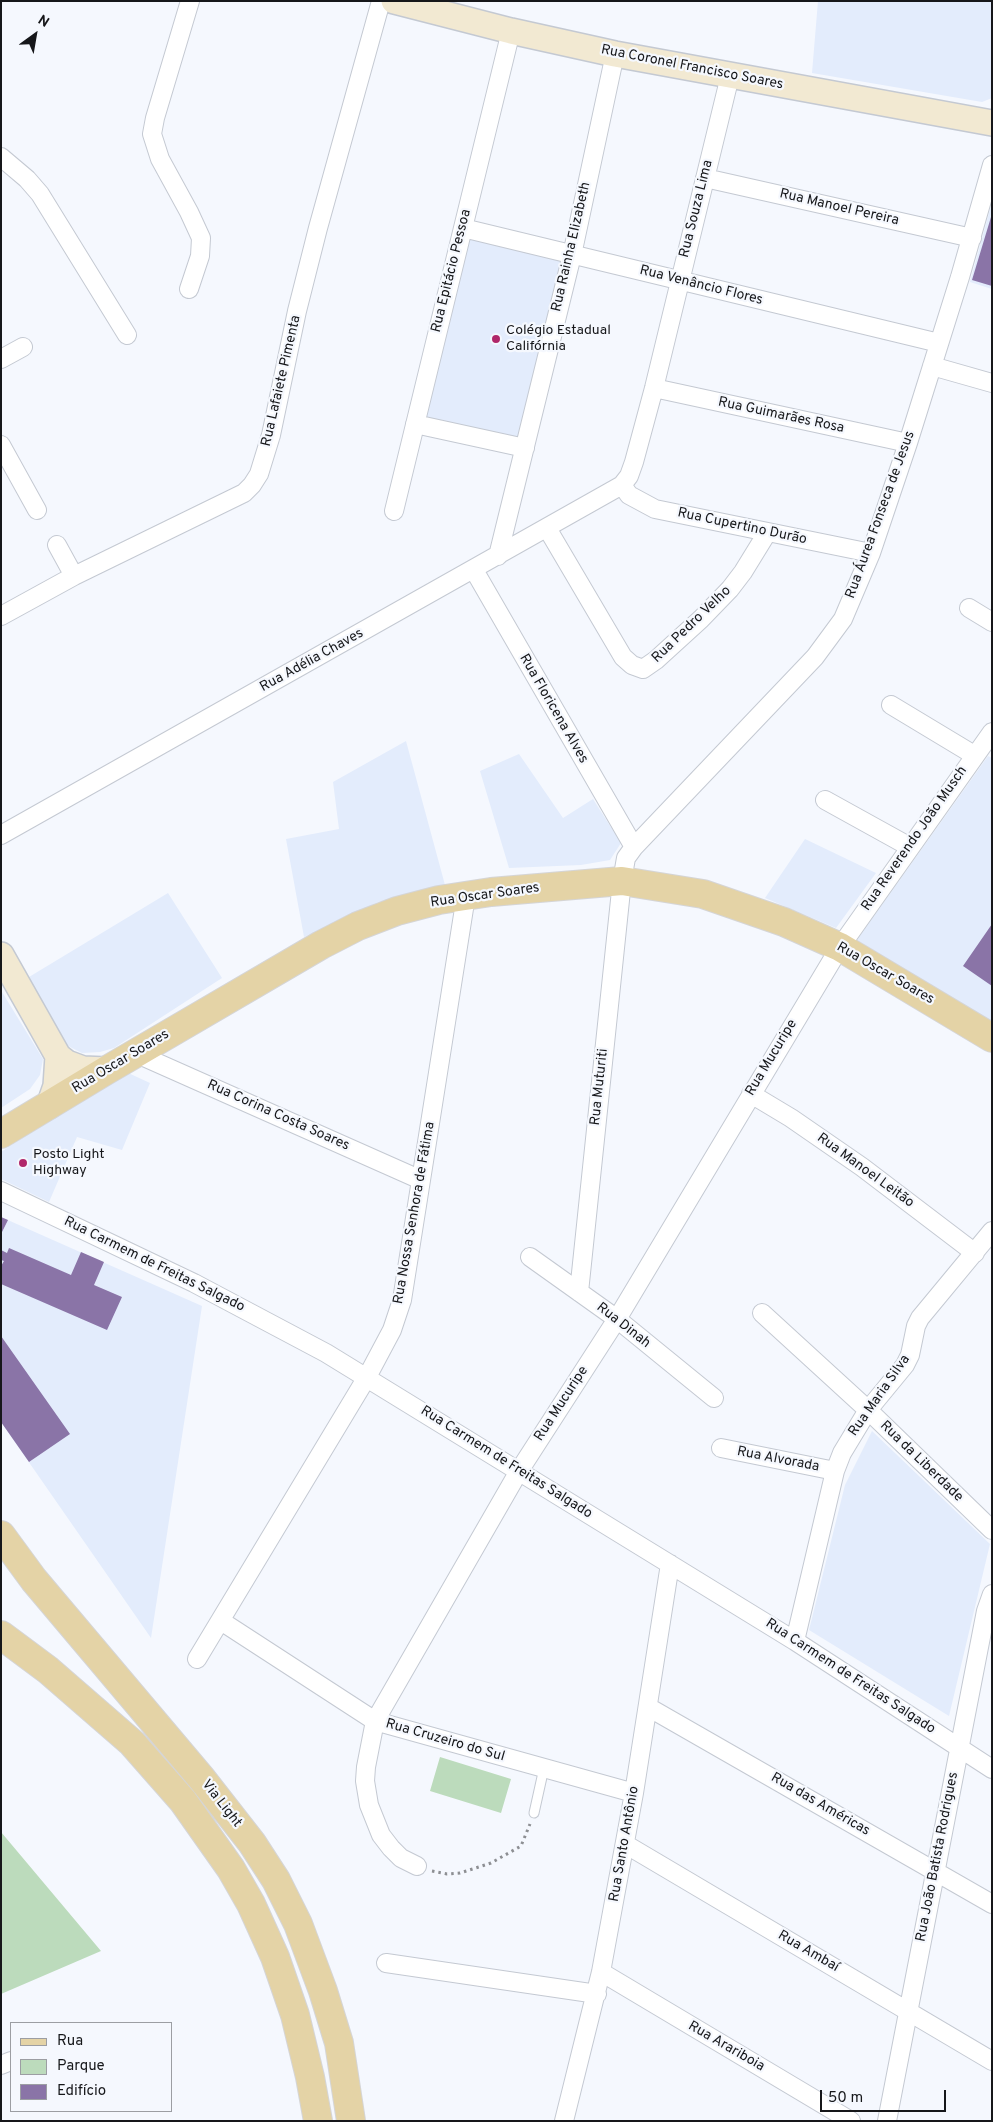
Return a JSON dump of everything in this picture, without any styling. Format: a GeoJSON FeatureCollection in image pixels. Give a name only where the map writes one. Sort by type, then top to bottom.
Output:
{"type":"FeatureCollection","features":[{"type":"Feature","properties":{"kind":"main road","name":"Rua Oscar Soares"},"geometry":{"type":"LineString","coordinates":[[1,1134],[135,1053],[321,945],[358,926],[398,911],[439,900],[491,892],[622,881],[703,894],[784,922],[840,947],[992,1038]]}},
{"type":"Feature","properties":{"kind":"main road","name":"Via Light"},"geometry":{"type":"LineString","coordinates":[[1,1535],[40,1587],[202,1779],[252,1843],[276,1880],[298,1924],[323,1991],[338,2044],[351,2121]]}},
{"type":"Feature","properties":{"kind":"main road","name":"Via Light"},"geometry":{"type":"LineString","coordinates":[[1,1635],[62,1681],[132,1743],[183,1801],[231,1869],[251,1904],[275,1957],[292,2007],[310,2077],[318,2121]]}},
{"type":"Feature","properties":{"kind":"street"},"geometry":{"type":"LineString","coordinates":[[189,289],[200,256],[200,238],[189,212],[160,158],[152,134],[155,118],[190,1]]}},
{"type":"Feature","properties":{"kind":"street","name":"Rua Lafaiete Pimenta"},"geometry":{"type":"LineString","coordinates":[[1,616],[74,576],[244,493],[259,474],[271,434],[297,311],[318,228],[381,1]]}},
{"type":"Feature","properties":{"kind":"street","name":"Rua Coronel Francisco Soares"},"geometry":{"type":"LineString","coordinates":[[394,1],[511,31],[615,54],[992,123]]}},
{"type":"Feature","properties":{"kind":"street","name":"Rua Epitácio Pessoa"},"geometry":{"type":"LineString","coordinates":[[394,511],[511,31]]}},
{"type":"Feature","properties":{"kind":"street","name":"Rua Rainha Elizabeth"},"geometry":{"type":"LineString","coordinates":[[498,556],[572,255],[615,54]]}},
{"type":"Feature","properties":{"kind":"street","name":"Rua Souza Lima"},"geometry":{"type":"LineString","coordinates":[[622,485],[629,476],[634,462],[654,388],[730,76]]}},
{"type":"Feature","properties":{"kind":"street"},"geometry":{"type":"LineString","coordinates":[[1,157],[17,169],[40,194],[127,335]]}},
{"type":"Feature","properties":{"kind":"street","name":"Rua Áurea Fonseca de Jesus"},"geometry":{"type":"LineString","coordinates":[[622,881],[626,858],[634,848],[815,657],[843,619],[871,553],[908,443],[972,238],[992,165]]}},
{"type":"Feature","properties":{"kind":"street","name":"Rua Manoel Pereira"},"geometry":{"type":"LineString","coordinates":[[705,178],[972,238]]}},
{"type":"Feature","properties":{"kind":"street","name":"Rua Venâncio Flores"},"geometry":{"type":"LineString","coordinates":[[462,228],[939,343]]}},
{"type":"Feature","properties":{"kind":"street"},"geometry":{"type":"LineString","coordinates":[[1,359],[23,347]]}},
{"type":"Feature","properties":{"kind":"street"},"geometry":{"type":"LineString","coordinates":[[932,366],[992,382]]}},
{"type":"Feature","properties":{"kind":"street","name":"Rua Guimarães Rosa"},"geometry":{"type":"LineString","coordinates":[[654,388],[908,443]]}},
{"type":"Feature","properties":{"kind":"street"},"geometry":{"type":"LineString","coordinates":[[415,424],[525,448]]}},
{"type":"Feature","properties":{"kind":"street"},"geometry":{"type":"LineString","coordinates":[[1,445],[37,510]]}},
{"type":"Feature","properties":{"kind":"street","name":"Rua Adélia Chaves"},"geometry":{"type":"LineString","coordinates":[[1,835],[622,485]]}},
{"type":"Feature","properties":{"kind":"street","name":"Rua Cupertino Durão"},"geometry":{"type":"LineString","coordinates":[[622,485],[629,495],[655,508],[767,533],[871,553]]}},
{"type":"Feature","properties":{"kind":"street","name":"Rua Pedro Velho"},"geometry":{"type":"LineString","coordinates":[[547,528],[623,657],[632,665],[643,669],[656,660],[688,631],[730,589],[767,533]]}},
{"type":"Feature","properties":{"kind":"street"},"geometry":{"type":"LineString","coordinates":[[57,545],[74,576]]}},
{"type":"Feature","properties":{"kind":"street","name":"Rua Floricena Alves"},"geometry":{"type":"LineString","coordinates":[[474,570],[634,848]]}},
{"type":"Feature","properties":{"kind":"street"},"geometry":{"type":"LineString","coordinates":[[969,608],[992,622]]}},
{"type":"Feature","properties":{"kind":"street"},"geometry":{"type":"LineString","coordinates":[[890,705],[974,755]]}},
{"type":"Feature","properties":{"kind":"street","name":"Rua Reverendo João Musch"},"geometry":{"type":"LineString","coordinates":[[840,947],[992,732]]}},
{"type":"Feature","properties":{"kind":"street"},"geometry":{"type":"LineString","coordinates":[[825,800],[910,847]]}},
{"type":"Feature","properties":{"kind":"street","name":"Rua Muturiti"},"geometry":{"type":"LineString","coordinates":[[579,1292],[622,881]]}},
{"type":"Feature","properties":{"kind":"street","name":"Rua Nossa Senhora de Fátima"},"geometry":{"type":"LineString","coordinates":[[197,1659],[367,1377],[392,1330],[402,1300],[466,896]]}},
{"type":"Feature","properties":{"kind":"street","name":"Rua Mucuripe"},"geometry":{"type":"LineString","coordinates":[[417,1866],[401,1858],[391,1848],[377,1827],[369,1805],[365,1781],[366,1767],[375,1722],[519,1471],[617,1319],[840,947]]}},
{"type":"Feature","properties":{"kind":"street"},"geometry":{"type":"LineString","coordinates":[[1,955],[58,1056],[67,1063],[83,1069],[107,1070]]}},
{"type":"Feature","properties":{"kind":"street","name":"Rua Corina Costa Soares"},"geometry":{"type":"LineString","coordinates":[[135,1053],[421,1180]]}},
{"type":"Feature","properties":{"kind":"street"},"geometry":{"type":"LineString","coordinates":[[49,1106],[56,1086],[58,1056]]}},
{"type":"Feature","properties":{"kind":"street","name":"Rua Manoel Leitão"},"geometry":{"type":"LineString","coordinates":[[751,1094],[791,1118],[862,1167],[975,1253]]}},
{"type":"Feature","properties":{"kind":"street","name":"Rua Carmem de Freitas Salgado"},"geometry":{"type":"LineString","coordinates":[[1,1192],[240,1307],[367,1377],[795,1641],[992,1770]]}},
{"type":"Feature","properties":{"kind":"street","name":"Rua Maria Silva"},"geometry":{"type":"LineString","coordinates":[[795,1641],[836,1471],[846,1446],[868,1410],[905,1365],[910,1355],[916,1326],[920,1318],[992,1231]]}},
{"type":"Feature","properties":{"kind":"street","name":"Rua Dinah"},"geometry":{"type":"LineString","coordinates":[[530,1257],[617,1319],[714,1398]]}},
{"type":"Feature","properties":{"kind":"street","name":"Rua da Liberdade"},"geometry":{"type":"LineString","coordinates":[[762,1313],[868,1410],[992,1530]]}},
{"type":"Feature","properties":{"kind":"street","name":"Rua Alvorada"},"geometry":{"type":"LineString","coordinates":[[721,1448],[836,1471]]}},
{"type":"Feature","properties":{"kind":"street","name":"Rua Santo Antônio"},"geometry":{"type":"LineString","coordinates":[[564,2121],[602,1972],[634,1793],[670,1564]]}},
{"type":"Feature","properties":{"kind":"street","name":"Rua João Batista Rodrigues"},"geometry":{"type":"LineString","coordinates":[[887,2121],[907,2010],[986,1611],[992,1594]]}},
{"type":"Feature","properties":{"kind":"street","name":"Rua Cruzeiro do Sul"},"geometry":{"type":"LineString","coordinates":[[221,1621],[375,1722],[634,1793]]}},
{"type":"Feature","properties":{"kind":"street","name":"Rua das Américas"},"geometry":{"type":"LineString","coordinates":[[648,1706],[992,1904]]}},
{"type":"Feature","properties":{"kind":"street","name":"Rua Ambaí"},"geometry":{"type":"LineString","coordinates":[[625,1844],[992,2061]]}},
{"type":"Feature","properties":{"kind":"street"},"geometry":{"type":"LineString","coordinates":[[386,1963],[597,1994]]}},
{"type":"Feature","properties":{"kind":"street","name":"Rua Arariboia"},"geometry":{"type":"LineString","coordinates":[[602,1972],[852,2121]]}},
{"type":"Feature","properties":{"kind":"lane"},"geometry":{"type":"LineString","coordinates":[[534,1813],[544,1768]]}},
{"type":"Feature","properties":{"kind":"path"},"geometry":{"type":"LineString","coordinates":[[417,1866],[447,1874],[460,1873],[491,1863],[521,1846],[534,1813]]}},
{"type":"Feature","properties":{"kind":"shaded area"},"geometry":{"type":"Polygon","coordinates":[[[818,1],[992,1],[992,98],[982,102],[812,73],[818,1]]]}},
{"type":"Feature","properties":{"kind":"shaded area"},"geometry":{"type":"Polygon","coordinates":[[[992,202],[992,289],[970,282],[992,202]]]}},
{"type":"Feature","properties":{"kind":"shaded area","name":"Colégio Estadual Califórnia"},"geometry":{"type":"Polygon","coordinates":[[[466,233],[567,261],[530,443],[424,417],[466,233]]]}},
{"type":"Feature","properties":{"kind":"shaded area"},"geometry":{"type":"Polygon","coordinates":[[[406,741],[445,885],[378,902],[304,937],[286,839],[339,829],[333,782],[406,741]]]}},
{"type":"Feature","properties":{"kind":"shaded area"},"geometry":{"type":"Polygon","coordinates":[[[519,754],[563,818],[593,799],[621,843],[610,860],[581,865],[509,868],[480,771],[519,754]]]}},
{"type":"Feature","properties":{"kind":"shaded area"},"geometry":{"type":"Polygon","coordinates":[[[988,756],[992,758],[992,1025],[857,940],[988,756]]]}},
{"type":"Feature","properties":{"kind":"shaded area"},"geometry":{"type":"Polygon","coordinates":[[[805,839],[876,873],[836,928],[765,898],[805,839]]]}},
{"type":"Feature","properties":{"kind":"shaded area"},"geometry":{"type":"Polygon","coordinates":[[[168,893],[222,978],[114,1048],[100,1052],[82,1053],[66,1045],[29,977],[168,893]]]}},
{"type":"Feature","properties":{"kind":"shaded area"},"geometry":{"type":"Polygon","coordinates":[[[2,992],[43,1059],[40,1075],[30,1089],[1,1108],[2,992]]]}},
{"type":"Feature","properties":{"kind":"shaded area"},"geometry":{"type":"Polygon","coordinates":[[[124,1071],[150,1083],[122,1150],[77,1137],[49,1202],[1,1179],[1,1152],[124,1071]]]}},
{"type":"Feature","properties":{"kind":"shaded area"},"geometry":{"type":"Polygon","coordinates":[[[1,1217],[202,1306],[151,1638],[1,1422],[1,1217]]]}},
{"type":"Feature","properties":{"kind":"shaded area"},"geometry":{"type":"Polygon","coordinates":[[[872,1431],[990,1544],[949,1716],[809,1630],[845,1485],[872,1431]]]}},
{"type":"Feature","properties":{"kind":"green space"},"geometry":{"type":"Polygon","coordinates":[[[440,1757],[511,1779],[501,1813],[430,1791],[440,1757]]]}},
{"type":"Feature","properties":{"kind":"green space"},"geometry":{"type":"Polygon","coordinates":[[[1,1832],[101,1951],[1,1994],[1,1832]]]}},
{"type":"Feature","properties":{"kind":"building"},"geometry":{"type":"Polygon","coordinates":[[[992,217],[992,286],[972,280],[992,217]]]}},
{"type":"Feature","properties":{"kind":"building"},"geometry":{"type":"Polygon","coordinates":[[[992,924],[992,986],[963,966],[992,924]]]}},
{"type":"Feature","properties":{"kind":"building"},"geometry":{"type":"Polygon","coordinates":[[[1,1217],[8,1220],[1,1234],[1,1217]]]}},
{"type":"Feature","properties":{"kind":"building"},"geometry":{"type":"Polygon","coordinates":[[[9,1248],[71,1275],[81,1252],[104,1262],[94,1285],[122,1297],[107,1330],[1,1284],[1,1266],[4,1261],[1,1260],[1,1250],[7,1253],[9,1248]]]}},
{"type":"Feature","properties":{"kind":"building"},"geometry":{"type":"Polygon","coordinates":[[[1,1336],[70,1434],[29,1462],[1,1422],[1,1336]]]}},
{"type":"Feature","properties":{"kind":"place","name":"Colégio Estadual Califórnia"},"geometry":{"type":"Point","coordinates":[496,339]}},
{"type":"Feature","properties":{"kind":"place","name":"Posto Light Highway"},"geometry":{"type":"Point","coordinates":[23,1163]}}]}
